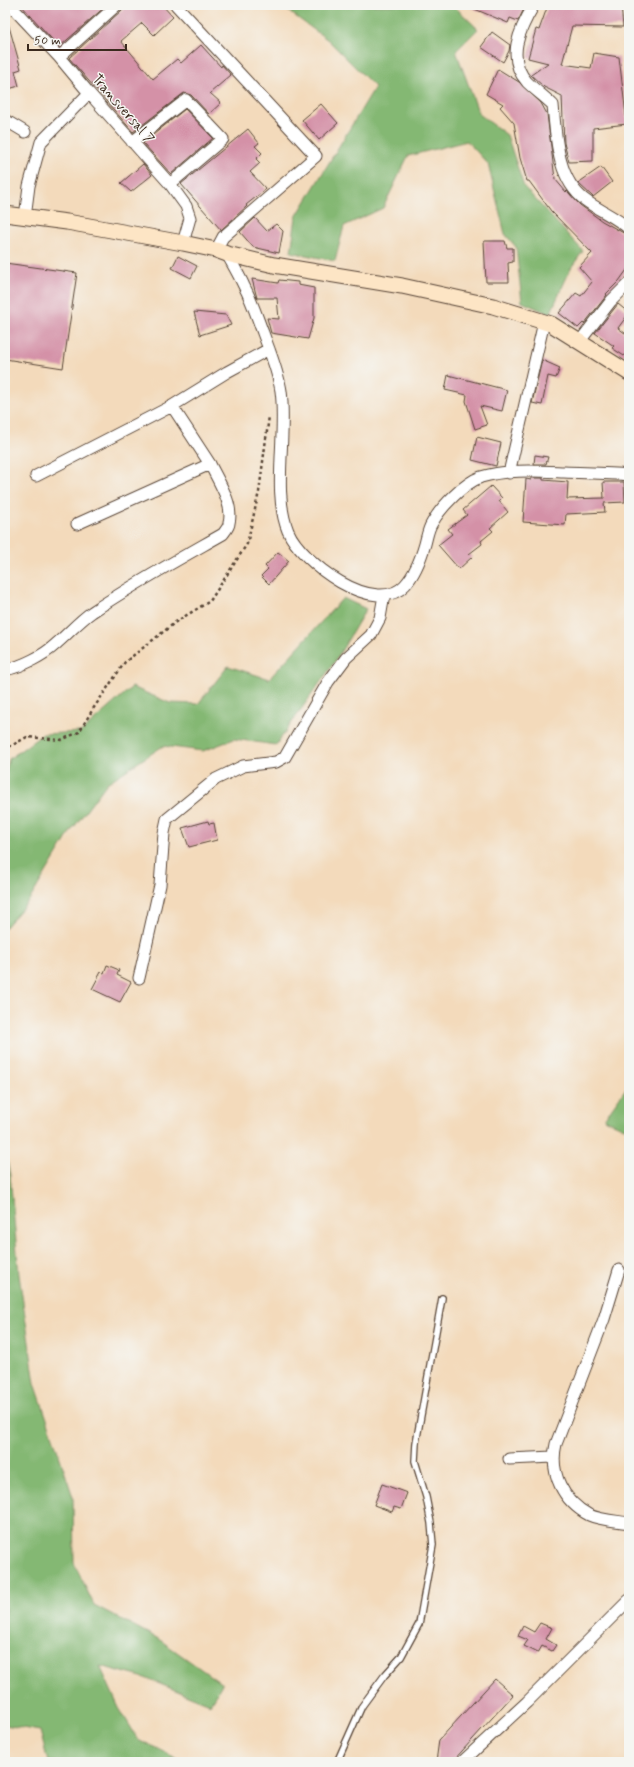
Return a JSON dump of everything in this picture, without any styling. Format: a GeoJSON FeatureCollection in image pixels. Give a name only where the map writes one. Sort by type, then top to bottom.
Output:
{"type":"FeatureCollection","features":[{"type":"Feature","properties":{"kind":"street","name":"Transversal 7"},"geometry":{"type":"LineString","coordinates":[[10,5],[59,57],[170,184],[186,206],[190,218],[183,243]]}},
{"type":"Feature","properties":{"kind":"street"},"geometry":{"type":"LineString","coordinates":[[59,57],[118,5]]}},
{"type":"Feature","properties":{"kind":"street"},"geometry":{"type":"LineString","coordinates":[[176,5],[316,156],[223,237],[221,252],[245,287],[275,364],[281,392],[283,443],[280,494],[283,516],[288,533],[307,557],[329,576],[345,585],[372,594],[390,595],[400,591],[410,579],[422,553],[430,525],[444,505],[461,490],[480,478],[509,473],[535,471],[629,475]]}},
{"type":"Feature","properties":{"kind":"street"},"geometry":{"type":"LineString","coordinates":[[534,5],[526,18],[517,42],[514,56],[519,72],[528,83],[553,105],[557,143],[563,170],[573,187],[584,199],[629,229]]}},
{"type":"Feature","properties":{"kind":"street"},"geometry":{"type":"LineString","coordinates":[[25,216],[29,186],[41,142],[89,93]]}},
{"type":"Feature","properties":{"kind":"street"},"geometry":{"type":"LineString","coordinates":[[132,142],[186,100],[223,139],[170,184]]}},
{"type":"Feature","properties":{"kind":"street"},"geometry":{"type":"LineString","coordinates":[[5,120],[25,132]]}},
{"type":"Feature","properties":{"kind":"street"},"geometry":{"type":"LineString","coordinates":[[5,214],[67,222],[183,243],[274,266],[402,286],[494,306],[551,324],[629,373]]}},
{"type":"Feature","properties":{"kind":"street"},"geometry":{"type":"LineString","coordinates":[[580,341],[611,300],[629,283]]}},
{"type":"Feature","properties":{"kind":"street"},"geometry":{"type":"LineString","coordinates":[[509,473],[544,322]]}},
{"type":"Feature","properties":{"kind":"street"},"geometry":{"type":"LineString","coordinates":[[36,476],[172,406],[227,372],[269,350]]}},
{"type":"Feature","properties":{"kind":"street"},"geometry":{"type":"LineString","coordinates":[[5,670],[17,667],[37,657],[56,645],[78,622],[132,585],[223,534],[229,524],[230,512],[226,499],[210,464],[172,406]]}},
{"type":"Feature","properties":{"kind":"street"},"geometry":{"type":"LineString","coordinates":[[77,524],[210,464]]}},
{"type":"Feature","properties":{"kind":"street"},"geometry":{"type":"LineString","coordinates":[[139,978],[160,886],[164,833],[167,819],[216,779],[243,766],[276,762],[285,757],[328,682],[346,658],[371,635],[380,618],[384,595]]}},
{"type":"Feature","properties":{"kind":"street"},"geometry":{"type":"LineString","coordinates":[[619,1270],[604,1319],[556,1444],[553,1457],[556,1476],[570,1502],[590,1515],[629,1523]]}},
{"type":"Feature","properties":{"kind":"street"},"geometry":{"type":"LineString","coordinates":[[509,1459],[553,1457]]}},
{"type":"Feature","properties":{"kind":"street"},"geometry":{"type":"LineString","coordinates":[[462,1762],[527,1702],[629,1600]]}},
{"type":"Feature","properties":{"kind":"lane"},"geometry":{"type":"LineString","coordinates":[[337,1762],[362,1706],[384,1676],[401,1657],[419,1624],[433,1545],[432,1523],[415,1461],[416,1443],[442,1298]]}},
{"type":"Feature","properties":{"kind":"path"},"geometry":{"type":"LineString","coordinates":[[5,752],[9,747],[27,737],[61,740],[79,732],[125,662],[177,621],[210,601],[247,544],[259,492],[270,414]]}},
{"type":"Feature","properties":{"kind":"green space"},"geometry":{"type":"Polygon","coordinates":[[[280,5],[453,5],[478,29],[456,51],[479,114],[507,135],[524,187],[583,251],[571,268],[550,314],[522,302],[516,247],[505,234],[488,164],[467,141],[408,156],[383,208],[344,226],[335,261],[291,252],[296,217],[375,87],[328,40],[280,5]]]}},
{"type":"Feature","properties":{"kind":"green space"},"geometry":{"type":"Polygon","coordinates":[[[343,598],[366,609],[336,660],[276,745],[234,739],[203,751],[163,746],[107,783],[71,831],[30,899],[5,928],[5,775],[9,759],[43,734],[81,732],[132,687],[170,703],[198,704],[228,666],[269,679],[343,598]]]}},
{"type":"Feature","properties":{"kind":"green space"},"geometry":{"type":"Polygon","coordinates":[[[629,1084],[629,1130],[604,1119],[629,1084]]]}},
{"type":"Feature","properties":{"kind":"green space"},"geometry":{"type":"Polygon","coordinates":[[[5,1151],[10,1175],[19,1275],[35,1383],[73,1497],[74,1563],[94,1605],[157,1638],[222,1684],[210,1704],[145,1678],[100,1666],[119,1708],[138,1739],[184,1762],[48,1762],[40,1731],[5,1725],[5,1151]]]}},
{"type":"Feature","properties":{"kind":"building"},"geometry":{"type":"Polygon","coordinates":[[[21,5],[107,5],[59,47],[21,5]]]}},
{"type":"Feature","properties":{"kind":"building"},"geometry":{"type":"Polygon","coordinates":[[[124,5],[162,5],[173,17],[154,35],[142,23],[121,41],[153,79],[177,59],[181,63],[201,45],[221,67],[222,65],[231,75],[210,93],[221,103],[209,114],[191,95],[184,93],[133,132],[69,58],[122,10],[124,5]]]}},
{"type":"Feature","properties":{"kind":"building"},"geometry":{"type":"Polygon","coordinates":[[[465,5],[526,5],[518,21],[510,18],[508,23],[465,5]]]}},
{"type":"Feature","properties":{"kind":"building"},"geometry":{"type":"Polygon","coordinates":[[[548,5],[621,5],[623,27],[572,26],[562,64],[591,68],[594,53],[619,57],[627,124],[593,128],[593,161],[569,162],[564,143],[562,96],[544,87],[531,75],[548,63],[528,58],[536,29],[539,30],[548,5]]]}},
{"type":"Feature","properties":{"kind":"building"},"geometry":{"type":"Polygon","coordinates":[[[8,23],[21,69],[15,71],[19,86],[5,90],[5,24],[8,23]]]}},
{"type":"Feature","properties":{"kind":"building"},"geometry":{"type":"Polygon","coordinates":[[[492,32],[510,45],[509,51],[503,62],[481,47],[492,32]]]}},
{"type":"Feature","properties":{"kind":"building"},"geometry":{"type":"Polygon","coordinates":[[[498,69],[519,82],[541,103],[547,114],[555,179],[580,205],[602,221],[629,236],[629,267],[619,281],[606,294],[607,295],[584,324],[583,323],[578,328],[559,313],[576,293],[581,296],[592,282],[579,267],[592,253],[551,211],[529,181],[527,181],[520,158],[514,123],[500,107],[503,104],[486,94],[498,69]]]}},
{"type":"Feature","properties":{"kind":"building"},"geometry":{"type":"Polygon","coordinates":[[[321,104],[338,123],[319,140],[302,120],[321,104]]]}},
{"type":"Feature","properties":{"kind":"building"},"geometry":{"type":"Polygon","coordinates":[[[185,109],[213,138],[171,174],[143,143],[185,109]]]}},
{"type":"Feature","properties":{"kind":"building"},"geometry":{"type":"Polygon","coordinates":[[[248,129],[259,143],[255,146],[262,153],[256,159],[260,163],[250,172],[266,189],[246,205],[247,206],[221,230],[181,184],[248,129]]]}},
{"type":"Feature","properties":{"kind":"building"},"geometry":{"type":"Polygon","coordinates":[[[143,164],[152,175],[131,192],[121,183],[143,164]]]}},
{"type":"Feature","properties":{"kind":"building"},"geometry":{"type":"Polygon","coordinates":[[[601,167],[612,182],[593,197],[578,183],[601,167]]]}},
{"type":"Feature","properties":{"kind":"building"},"geometry":{"type":"Polygon","coordinates":[[[255,218],[267,231],[276,224],[283,231],[279,253],[253,247],[240,232],[255,218]]]}},
{"type":"Feature","properties":{"kind":"building"},"geometry":{"type":"Polygon","coordinates":[[[484,241],[505,241],[507,248],[513,248],[513,262],[508,263],[509,282],[486,282],[484,241]]]}},
{"type":"Feature","properties":{"kind":"building"},"geometry":{"type":"Polygon","coordinates":[[[178,256],[197,266],[191,278],[172,268],[178,256]]]}},
{"type":"Feature","properties":{"kind":"building"},"geometry":{"type":"Polygon","coordinates":[[[5,263],[77,273],[63,368],[5,359],[5,263]]]}},
{"type":"Feature","properties":{"kind":"building"},"geometry":{"type":"Polygon","coordinates":[[[252,279],[278,283],[279,280],[298,282],[298,285],[314,288],[314,318],[308,339],[271,333],[267,318],[279,319],[277,298],[257,298],[252,279]]]}},
{"type":"Feature","properties":{"kind":"building"},"geometry":{"type":"Polygon","coordinates":[[[618,304],[629,313],[618,328],[629,336],[629,350],[624,356],[612,348],[614,346],[595,333],[618,304]]]}},
{"type":"Feature","properties":{"kind":"building"},"geometry":{"type":"Polygon","coordinates":[[[194,312],[226,315],[231,325],[200,335],[194,312]]]}},
{"type":"Feature","properties":{"kind":"building"},"geometry":{"type":"Polygon","coordinates":[[[542,360],[560,368],[556,378],[548,376],[542,405],[532,403],[542,360]]]}},
{"type":"Feature","properties":{"kind":"building"},"geometry":{"type":"Polygon","coordinates":[[[448,375],[507,390],[502,411],[480,406],[487,425],[475,429],[466,401],[467,395],[445,390],[448,375]]]}},
{"type":"Feature","properties":{"kind":"building"},"geometry":{"type":"Polygon","coordinates":[[[477,437],[501,443],[496,466],[472,460],[477,437]]]}},
{"type":"Feature","properties":{"kind":"building"},"geometry":{"type":"Polygon","coordinates":[[[535,455],[548,457],[546,464],[534,464],[535,455]]]}},
{"type":"Feature","properties":{"kind":"building"},"geometry":{"type":"Polygon","coordinates":[[[531,478],[543,478],[543,480],[568,482],[567,499],[604,498],[603,482],[624,482],[625,502],[604,503],[605,512],[566,514],[565,525],[523,522],[526,479],[531,480],[531,478]]]}},
{"type":"Feature","properties":{"kind":"building"},"geometry":{"type":"Polygon","coordinates":[[[491,486],[502,498],[499,501],[508,512],[490,528],[493,531],[481,541],[482,544],[469,554],[472,557],[459,569],[438,545],[452,534],[448,529],[467,515],[463,510],[491,486]]]}},
{"type":"Feature","properties":{"kind":"building"},"geometry":{"type":"Polygon","coordinates":[[[278,552],[289,561],[269,584],[261,576],[268,569],[265,566],[278,552]]]}},
{"type":"Feature","properties":{"kind":"building"},"geometry":{"type":"Polygon","coordinates":[[[208,821],[209,824],[214,823],[217,840],[189,847],[182,828],[208,821]]]}},
{"type":"Feature","properties":{"kind":"building"},"geometry":{"type":"Polygon","coordinates":[[[107,965],[119,970],[117,975],[131,982],[120,1002],[92,989],[101,972],[104,973],[107,965]]]}},
{"type":"Feature","properties":{"kind":"building"},"geometry":{"type":"Polygon","coordinates":[[[382,1484],[407,1493],[401,1509],[394,1507],[392,1512],[374,1505],[382,1484]]]}},
{"type":"Feature","properties":{"kind":"building"},"geometry":{"type":"Polygon","coordinates":[[[540,1623],[552,1628],[546,1639],[556,1645],[552,1651],[542,1646],[538,1653],[524,1646],[528,1640],[518,1636],[523,1626],[534,1632],[540,1623]]]}},
{"type":"Feature","properties":{"kind":"building"},"geometry":{"type":"Polygon","coordinates":[[[495,1679],[513,1695],[452,1762],[436,1762],[439,1740],[495,1679]]]}}]}
